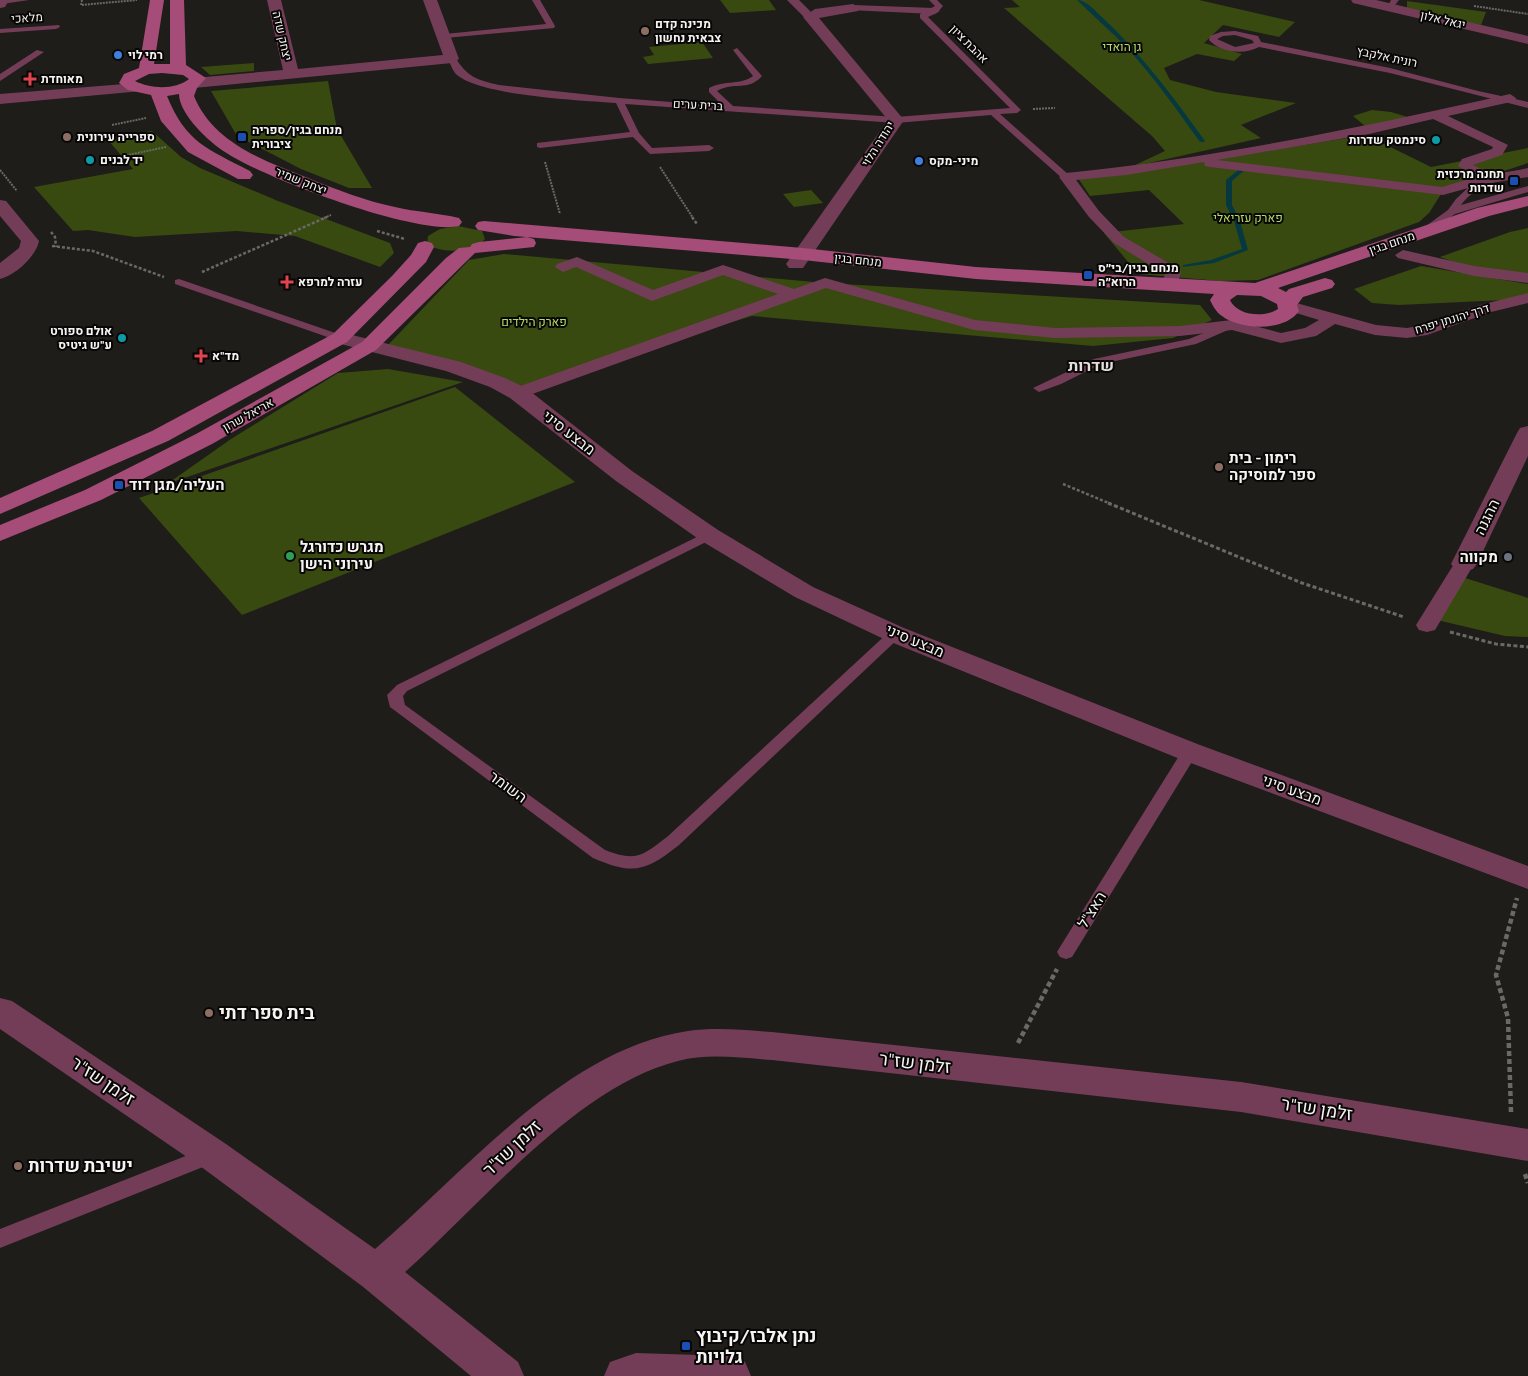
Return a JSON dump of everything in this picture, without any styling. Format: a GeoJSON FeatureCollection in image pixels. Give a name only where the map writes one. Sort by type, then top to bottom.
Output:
{"type":"FeatureCollection","features":[{"type":"Feature","properties":{"kind":"main road"},"geometry":{"type":"LineString","coordinates":[[146,70],[162,68],[192,73],[194,82],[177,90],[157,91],[133,83],[146,70],[157,0]]}},
{"type":"Feature","properties":{"kind":"main road"},"geometry":{"type":"LineString","coordinates":[[177,0],[178,65],[180,70]]}},
{"type":"Feature","properties":{"kind":"main road","name":"יצחק שמיר"},"geometry":{"type":"LineString","coordinates":[[194,82],[186,96],[194,114],[224,144],[253,162],[344,199],[422,219],[468,222],[484,226]]}},
{"type":"Feature","properties":{"kind":"main road","name":"יצחק שמיר"},"geometry":{"type":"LineString","coordinates":[[157,91],[169,121],[187,142],[201,153],[236,172],[310,203]]}},
{"type":"Feature","properties":{"kind":"main road","name":"מנחם בגין"},"geometry":{"type":"LineString","coordinates":[[1257,289],[1483,212],[1528,201]]}},
{"type":"Feature","properties":{"kind":"main road","name":"יצחק שמיר"},"geometry":{"type":"LineString","coordinates":[[332,211],[401,229],[443,253],[473,250]]}},
{"type":"Feature","properties":{"kind":"main road","name":"מנחם בגין"},"geometry":{"type":"LineString","coordinates":[[473,250],[523,242],[800,259],[976,274],[1169,286],[1228,307],[1242,317],[1262,320],[1285,315],[1289,311],[1289,305],[1296,294],[1403,255],[1528,215]]}},
{"type":"Feature","properties":{"kind":"main road"},"geometry":{"type":"LineString","coordinates":[[422,242],[432,227],[453,222]]}},
{"type":"Feature","properties":{"kind":"main road","name":"מנחם בגין"},"geometry":{"type":"LineString","coordinates":[[484,226],[712,247],[984,286],[1196,298],[1228,307]]}},
{"type":"Feature","properties":{"kind":"main road","name":"אריאל שרון"},"geometry":{"type":"LineString","coordinates":[[0,534],[93,495],[204,439],[369,346],[453,262],[487,244],[493,236],[493,231],[484,226]]}},
{"type":"Feature","properties":{"kind":"main road","name":"אריאל שרון"},"geometry":{"type":"LineString","coordinates":[[0,507],[160,436],[340,338],[400,280],[419,258],[422,242]]}},
{"type":"Feature","properties":{"kind":"main road"},"geometry":{"type":"LineString","coordinates":[[1228,307],[1257,289],[1277,295],[1289,305]]}},
{"type":"Feature","properties":{"kind":"street","name":"יצחק שדה"},"geometry":{"type":"LineString","coordinates":[[274,0],[290,73]]}},
{"type":"Feature","properties":{"kind":"street","name":"ברית ערים"},"geometry":{"type":"LineString","coordinates":[[430,0],[452,59]]}},
{"type":"Feature","properties":{"kind":"street"},"geometry":{"type":"LineString","coordinates":[[794,0],[810,17],[820,12],[853,8],[870,11],[934,6]]}},
{"type":"Feature","properties":{"kind":"street","name":"יגאל אלון"},"geometry":{"type":"LineString","coordinates":[[1358,0],[1393,4],[1528,40]]}},
{"type":"Feature","properties":{"kind":"street","name":"יהודה הלוי"},"geometry":{"type":"LineString","coordinates":[[800,259],[896,120],[810,17]]}},
{"type":"Feature","properties":{"kind":"street"},"geometry":{"type":"LineString","coordinates":[[194,82],[452,59]]}},
{"type":"Feature","properties":{"kind":"street"},"geometry":{"type":"LineString","coordinates":[[0,90],[85,84],[133,83]]}},
{"type":"Feature","properties":{"kind":"street"},"geometry":{"type":"LineString","coordinates":[[0,98],[133,83]]}},
{"type":"Feature","properties":{"kind":"street"},"geometry":{"type":"LineString","coordinates":[[1066,177],[1126,171],[1369,130],[1510,98]]}},
{"type":"Feature","properties":{"kind":"street"},"geometry":{"type":"LineString","coordinates":[[1437,116],[1501,145],[1497,152],[1467,162],[1465,166],[1490,179]]}},
{"type":"Feature","properties":{"kind":"street"},"geometry":{"type":"LineString","coordinates":[[1184,160],[1443,191],[1528,172]]}},
{"type":"Feature","properties":{"kind":"street"},"geometry":{"type":"LineString","coordinates":[[1066,177],[1094,214],[1119,240],[1173,272],[1169,286]]}},
{"type":"Feature","properties":{"kind":"street"},"geometry":{"type":"LineString","coordinates":[[0,205],[30,241],[28,250],[0,273]]}},
{"type":"Feature","properties":{"kind":"street"},"geometry":{"type":"LineString","coordinates":[[1403,255],[1474,271],[1528,278]]}},
{"type":"Feature","properties":{"kind":"street"},"geometry":{"type":"LineString","coordinates":[[563,267],[577,262],[652,296],[723,270],[793,294]]}},
{"type":"Feature","properties":{"kind":"street"},"geometry":{"type":"LineString","coordinates":[[518,393],[825,283],[974,325],[1055,333],[1180,331],[1228,307],[1282,338],[1310,332],[1332,319]]}},
{"type":"Feature","properties":{"kind":"street","name":"דרך יהונתן יפרח"},"geometry":{"type":"LineString","coordinates":[[1289,305],[1375,330],[1407,333],[1421,331],[1486,308],[1528,298]]}},
{"type":"Feature","properties":{"kind":"street","name":"מבצע סיני"},"geometry":{"type":"LineString","coordinates":[[340,338],[474,372],[501,383],[518,393],[624,476],[709,535],[804,592],[895,634],[1190,752],[1526,877]]}},
{"type":"Feature","properties":{"kind":"street","name":"ההגנה"},"geometry":{"type":"LineString","coordinates":[[1427,625],[1464,564],[1528,433]]}},
{"type":"Feature","properties":{"kind":"street","name":"זלמן שז\"ר"},"geometry":{"type":"LineString","coordinates":[[0,1012],[213,1155],[376,1273],[503,1376]]}},
{"type":"Feature","properties":{"kind":"street","name":"זלמן שז\"ר"},"geometry":{"type":"LineString","coordinates":[[376,1273],[436,1220],[527,1132],[588,1085],[632,1062],[679,1046],[729,1043],[772,1046],[1002,1073],[1241,1097],[1520,1143]]}},
{"type":"Feature","properties":{"kind":"street"},"geometry":{"type":"LineString","coordinates":[[625,1376],[636,1373],[730,1376]]}},
{"type":"Feature","properties":{"kind":"lane"},"geometry":{"type":"LineString","coordinates":[[1,2],[24,0]]}},
{"type":"Feature","properties":{"kind":"lane"},"geometry":{"type":"LineString","coordinates":[[536,0],[556,36]]}},
{"type":"Feature","properties":{"kind":"lane","name":"אהבת ציון"},"geometry":{"type":"LineString","coordinates":[[934,6],[923,16],[1017,110]]}},
{"type":"Feature","properties":{"kind":"lane"},"geometry":{"type":"LineString","coordinates":[[445,36],[551,26]]}},
{"type":"Feature","properties":{"kind":"lane","name":"מלאכי"},"geometry":{"type":"LineString","coordinates":[[0,31],[56,27]]}},
{"type":"Feature","properties":{"kind":"lane","name":"רונית אלקבץ"},"geometry":{"type":"LineString","coordinates":[[1258,44],[1258,41],[1250,36],[1235,34],[1221,34],[1213,40],[1219,45],[1231,48],[1246,48],[1258,44],[1427,78],[1484,96],[1510,98]]}},
{"type":"Feature","properties":{"kind":"lane"},"geometry":{"type":"LineString","coordinates":[[729,107],[712,90],[721,85],[750,83],[758,76],[737,50]]}},
{"type":"Feature","properties":{"kind":"lane"},"geometry":{"type":"LineString","coordinates":[[0,78],[40,52]]}},
{"type":"Feature","properties":{"kind":"lane","name":"ברית ערים"},"geometry":{"type":"LineString","coordinates":[[452,59],[458,71],[478,83],[499,88],[619,101],[729,107],[896,120],[1017,110]]}},
{"type":"Feature","properties":{"kind":"lane"},"geometry":{"type":"LineString","coordinates":[[1510,98],[1526,93]]}},
{"type":"Feature","properties":{"kind":"lane"},"geometry":{"type":"LineString","coordinates":[[1510,98],[1528,105]]}},
{"type":"Feature","properties":{"kind":"lane"},"geometry":{"type":"LineString","coordinates":[[619,101],[635,134],[650,151],[709,148]]}},
{"type":"Feature","properties":{"kind":"lane"},"geometry":{"type":"LineString","coordinates":[[994,113],[1066,177]]}},
{"type":"Feature","properties":{"kind":"lane"},"geometry":{"type":"LineString","coordinates":[[540,145],[635,134]]}},
{"type":"Feature","properties":{"kind":"lane"},"geometry":{"type":"LineString","coordinates":[[1452,212],[1460,198],[1471,188],[1490,179]]}},
{"type":"Feature","properties":{"kind":"lane"},"geometry":{"type":"LineString","coordinates":[[1422,232],[1452,212],[1473,204],[1528,189]]}},
{"type":"Feature","properties":{"kind":"lane"},"geometry":{"type":"LineString","coordinates":[[180,282],[340,338]]}},
{"type":"Feature","properties":{"kind":"lane"},"geometry":{"type":"LineString","coordinates":[[1039,388],[1057,382],[1098,362],[1192,342],[1228,307]]}},
{"type":"Feature","properties":{"kind":"lane","name":"השומר"},"geometry":{"type":"LineString","coordinates":[[709,535],[402,688],[395,695],[398,707],[600,854],[624,865],[646,862],[673,841],[895,634]]}},
{"type":"Feature","properties":{"kind":"lane","name":"האצ\"ל"},"geometry":{"type":"LineString","coordinates":[[1066,952],[1190,752]]}},
{"type":"Feature","properties":{"kind":"lane"},"geometry":{"type":"LineString","coordinates":[[0,1239],[213,1155]]}},
{"type":"Feature","properties":{"kind":"path"},"geometry":{"type":"LineString","coordinates":[[82,0],[81,4],[142,0]]}},
{"type":"Feature","properties":{"kind":"path"},"geometry":{"type":"LineString","coordinates":[[1469,6],[1528,14]]}},
{"type":"Feature","properties":{"kind":"path"},"geometry":{"type":"LineString","coordinates":[[112,124],[166,114]]}},
{"type":"Feature","properties":{"kind":"path"},"geometry":{"type":"LineString","coordinates":[[122,156],[187,142]]}},
{"type":"Feature","properties":{"kind":"path"},"geometry":{"type":"LineString","coordinates":[[540,145],[566,234]]}},
{"type":"Feature","properties":{"kind":"path"},"geometry":{"type":"LineString","coordinates":[[650,151],[712,247]]}},
{"type":"Feature","properties":{"kind":"path"},"geometry":{"type":"LineString","coordinates":[[30,241],[93,251],[180,282],[332,211]]}},
{"type":"Feature","properties":{"kind":"path"},"geometry":{"type":"LineString","coordinates":[[1063,484],[1302,583],[1427,625],[1496,644],[1528,647]]}},
{"type":"Feature","properties":{"kind":"path"},"geometry":{"type":"LineString","coordinates":[[1526,877],[1496,975],[1508,1018],[1520,1143],[1528,1183]]}},
{"type":"Feature","properties":{"kind":"path"},"geometry":{"type":"LineString","coordinates":[[1002,1073],[1066,952]]}},
{"type":"Feature","properties":{"kind":"green space"},"geometry":{"type":"Polygon","coordinates":[[[720,0],[769,0],[776,10],[730,13],[720,0]]]}},
{"type":"Feature","properties":{"kind":"green space","name":"גן הואדי"},"geometry":{"type":"Polygon","coordinates":[[[1012,0],[1199,0],[1295,22],[1279,37],[1223,25],[1204,43],[1242,54],[1234,61],[1197,54],[1164,68],[1170,80],[1216,92],[1296,103],[1241,125],[1261,138],[1131,167],[1165,151],[1152,136],[1004,8],[1020,7],[1012,0]]]}},
{"type":"Feature","properties":{"kind":"green space"},"geometry":{"type":"Polygon","coordinates":[[[1407,1],[1486,12],[1481,25],[1407,8],[1407,1]]]}},
{"type":"Feature","properties":{"kind":"green space"},"geometry":{"type":"Polygon","coordinates":[[[702,42],[713,58],[648,64],[643,57],[654,55],[649,47],[702,42]]]}},
{"type":"Feature","properties":{"kind":"green space"},"geometry":{"type":"Polygon","coordinates":[[[254,63],[254,71],[210,75],[201,67],[254,63]]]}},
{"type":"Feature","properties":{"kind":"green space"},"geometry":{"type":"Polygon","coordinates":[[[328,81],[337,129],[372,188],[349,188],[301,169],[237,136],[211,91],[328,81]]]}},
{"type":"Feature","properties":{"kind":"green space"},"geometry":{"type":"Polygon","coordinates":[[[1372,110],[1391,112],[1411,118],[1365,126],[1353,116],[1372,110]]]}},
{"type":"Feature","properties":{"kind":"green space"},"geometry":{"type":"Polygon","coordinates":[[[152,131],[181,157],[200,168],[278,201],[390,243],[394,253],[380,267],[295,236],[237,231],[135,237],[88,230],[73,231],[34,187],[133,169],[107,139],[152,131]]]}},
{"type":"Feature","properties":{"kind":"green space","name":"פארק עזריאלי"},"geometry":{"type":"Polygon","coordinates":[[[1366,135],[1431,167],[1528,148],[1528,163],[1443,191],[1429,213],[1419,222],[1258,280],[1220,281],[1138,274],[1104,233],[1184,224],[1149,190],[1090,196],[1078,178],[1149,170],[1366,135]]]}},
{"type":"Feature","properties":{"kind":"green space"},"geometry":{"type":"Polygon","coordinates":[[[811,190],[823,203],[794,207],[783,194],[811,190]]]}},
{"type":"Feature","properties":{"kind":"green space"},"geometry":{"type":"Polygon","coordinates":[[[458,226],[482,231],[485,239],[473,247],[449,251],[427,244],[428,236],[440,229],[458,226]]]}},
{"type":"Feature","properties":{"kind":"green space"},"geometry":{"type":"Polygon","coordinates":[[[1528,228],[1528,275],[1470,268],[1440,257],[1510,232],[1528,228]]]}},
{"type":"Feature","properties":{"kind":"green space","name":"פארק הילדים"},"geometry":{"type":"Polygon","coordinates":[[[504,254],[825,283],[1200,305],[1212,320],[1173,338],[1093,346],[752,316],[636,351],[530,393],[388,345],[469,260],[504,254]]]}},
{"type":"Feature","properties":{"kind":"green space"},"geometry":{"type":"Polygon","coordinates":[[[1421,266],[1528,284],[1528,299],[1399,305],[1372,303],[1354,289],[1421,266]]]}},
{"type":"Feature","properties":{"kind":"green space"},"geometry":{"type":"Polygon","coordinates":[[[388,369],[463,382],[167,484],[231,439],[338,373],[388,369]]]}},
{"type":"Feature","properties":{"kind":"green space","name":"מגרש כדורגל עירוני הישן"},"geometry":{"type":"Polygon","coordinates":[[[455,387],[575,482],[242,615],[139,498],[455,387]]]}},
{"type":"Feature","properties":{"kind":"green space"},"geometry":{"type":"Polygon","coordinates":[[[1462,577],[1528,598],[1528,637],[1505,636],[1437,620],[1462,577]]]}},
{"type":"Feature","properties":{"kind":"waterway"},"geometry":{"type":"LineString","coordinates":[[1079,0],[1114,31],[1146,66],[1202,141]]}},
{"type":"Feature","properties":{"kind":"waterway"},"geometry":{"type":"LineString","coordinates":[[1185,266],[1212,262],[1245,250],[1237,221],[1229,205],[1229,180],[1244,168]]}},
{"type":"Feature","properties":{"kind":"place","name":"מכינה קדם צבאית נחשון"},"geometry":{"type":"Point","coordinates":[645,31]}},
{"type":"Feature","properties":{"kind":"place","name":"רמי לוי"},"geometry":{"type":"Point","coordinates":[118,55]}},
{"type":"Feature","properties":{"kind":"place","name":"מאוחדת"},"geometry":{"type":"Point","coordinates":[30,79]}},
{"type":"Feature","properties":{"kind":"place","name":"ספרייה עירונית"},"geometry":{"type":"Point","coordinates":[67,137]}},
{"type":"Feature","properties":{"kind":"place","name":"מנחם בגין/ספריה ציבורית"},"geometry":{"type":"Point","coordinates":[242,137]}},
{"type":"Feature","properties":{"kind":"place","name":"סינמטק שדרות"},"geometry":{"type":"Point","coordinates":[1436,140]}},
{"type":"Feature","properties":{"kind":"place","name":"יד לבנים"},"geometry":{"type":"Point","coordinates":[90,160]}},
{"type":"Feature","properties":{"kind":"place","name":"מיני-מקס"},"geometry":{"type":"Point","coordinates":[919,161]}},
{"type":"Feature","properties":{"kind":"place","name":"תחנה מרכזית שדרות"},"geometry":{"type":"Point","coordinates":[1514,181]}},
{"type":"Feature","properties":{"kind":"place","name":"מנחם בגין/בי״ס הרוא״ה"},"geometry":{"type":"Point","coordinates":[1088,275]}},
{"type":"Feature","properties":{"kind":"place","name":"עזרה למרפא"},"geometry":{"type":"Point","coordinates":[287,282]}},
{"type":"Feature","properties":{"kind":"place","name":"אולם ספורט ע\"ש גיטיס"},"geometry":{"type":"Point","coordinates":[122,338]}},
{"type":"Feature","properties":{"kind":"place","name":"מד\"א"},"geometry":{"type":"Point","coordinates":[201,356]}},
{"type":"Feature","properties":{"kind":"place","name":"רימון - בית ספר למוסיקה"},"geometry":{"type":"Point","coordinates":[1219,467]}},
{"type":"Feature","properties":{"kind":"place","name":"העליה/מגן דוד"},"geometry":{"type":"Point","coordinates":[119,485]}},
{"type":"Feature","properties":{"kind":"place","name":"מגרש כדורגל עירוני הישן"},"geometry":{"type":"Point","coordinates":[290,556]}},
{"type":"Feature","properties":{"kind":"place","name":"מקווה"},"geometry":{"type":"Point","coordinates":[1508,557]}},
{"type":"Feature","properties":{"kind":"place","name":"בית ספר דתי"},"geometry":{"type":"Point","coordinates":[209,1013]}},
{"type":"Feature","properties":{"kind":"place","name":"ישיבת שדרות"},"geometry":{"type":"Point","coordinates":[18,1166]}},
{"type":"Feature","properties":{"kind":"place","name":"נתן אלבז/קיבוץ גלויות"},"geometry":{"type":"Point","coordinates":[686,1346]}},
{"type":"Feature","properties":{"kind":"district","name":"שדרות"},"geometry":{"type":"Point","coordinates":[1091,365]}}]}
